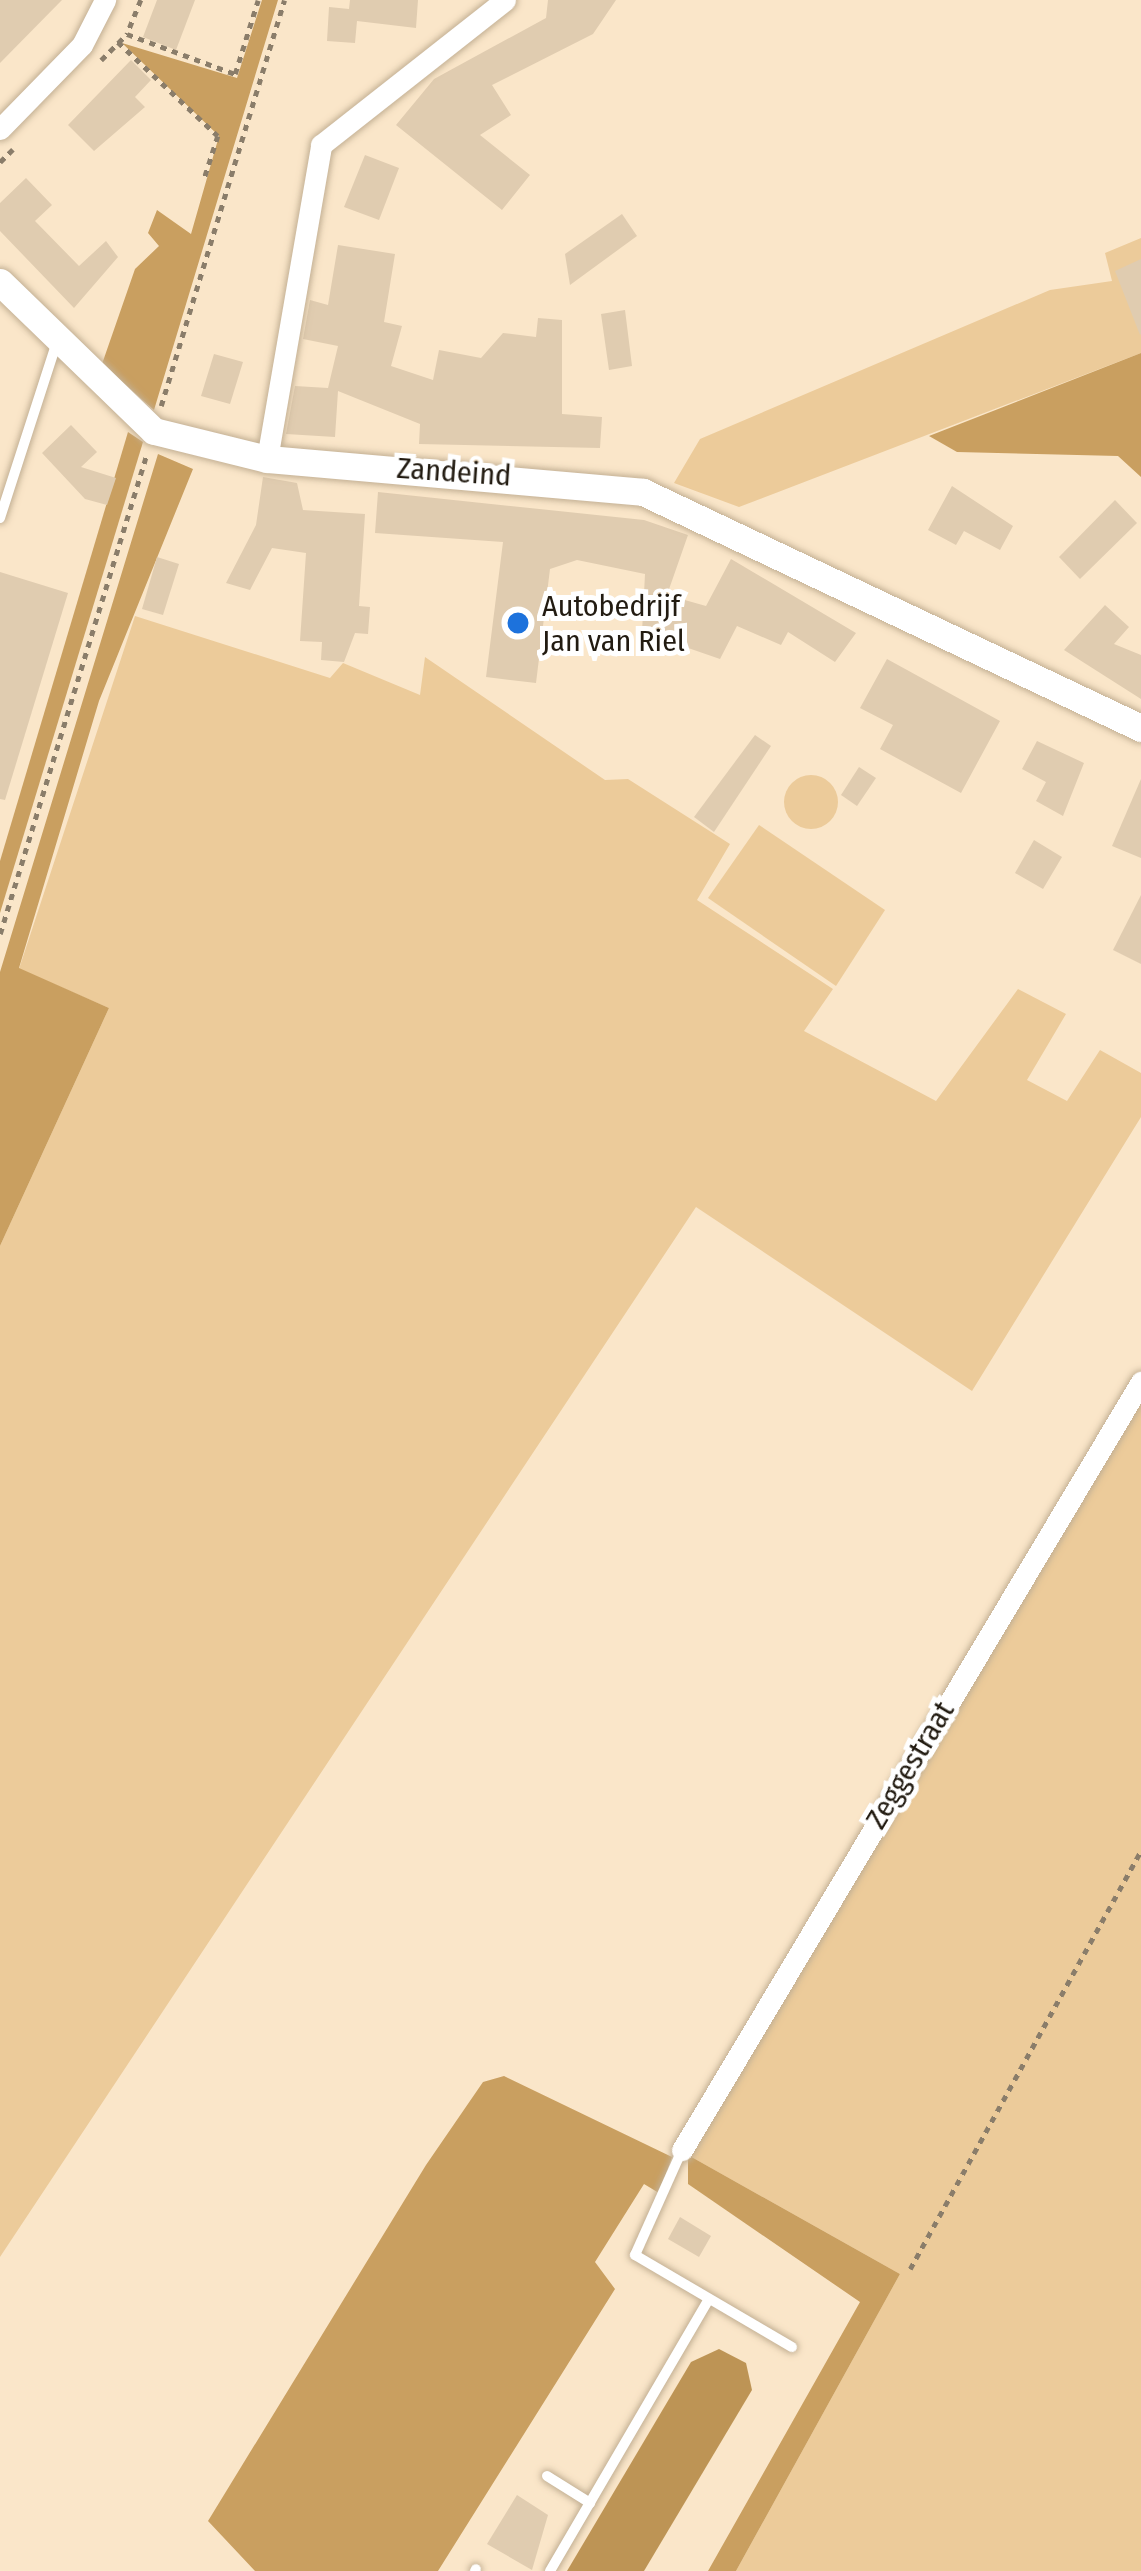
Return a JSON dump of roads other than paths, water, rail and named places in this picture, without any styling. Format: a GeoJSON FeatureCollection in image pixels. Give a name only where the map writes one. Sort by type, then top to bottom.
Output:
{"type":"FeatureCollection","features":[{"type":"Feature","properties":{"kind":"street"},"geometry":{"type":"LineString","coordinates":[[0,129],[82,45],[105,0]]}},
{"type":"Feature","properties":{"kind":"street"},"geometry":{"type":"LineString","coordinates":[[267,459],[321,145],[505,0]]}},
{"type":"Feature","properties":{"kind":"street"},"geometry":{"type":"LineString","coordinates":[[3,292],[57,342]]}},
{"type":"Feature","properties":{"kind":"street","name":"Zandeind"},"geometry":{"type":"LineString","coordinates":[[57,342],[154,430],[267,459],[644,491],[1141,728]]}},
{"type":"Feature","properties":{"kind":"street","name":"Zeggestraat"},"geometry":{"type":"LineString","coordinates":[[682,2150],[1141,1382]]}},
{"type":"Feature","properties":{"kind":"lane"},"geometry":{"type":"LineString","coordinates":[[0,518],[57,342]]}},
{"type":"Feature","properties":{"kind":"lane"},"geometry":{"type":"LineString","coordinates":[[682,2150],[635,2255],[792,2347]]}},
{"type":"Feature","properties":{"kind":"lane"},"geometry":{"type":"LineString","coordinates":[[550,2571],[709,2299]]}},
{"type":"Feature","properties":{"kind":"lane"},"geometry":{"type":"LineString","coordinates":[[547,2476],[590,2503]]}},
{"type":"Feature","properties":{"kind":"place","name":"Autobedrijf Jan van Riel"},"geometry":{"type":"Point","coordinates":[518,623]}}]}
